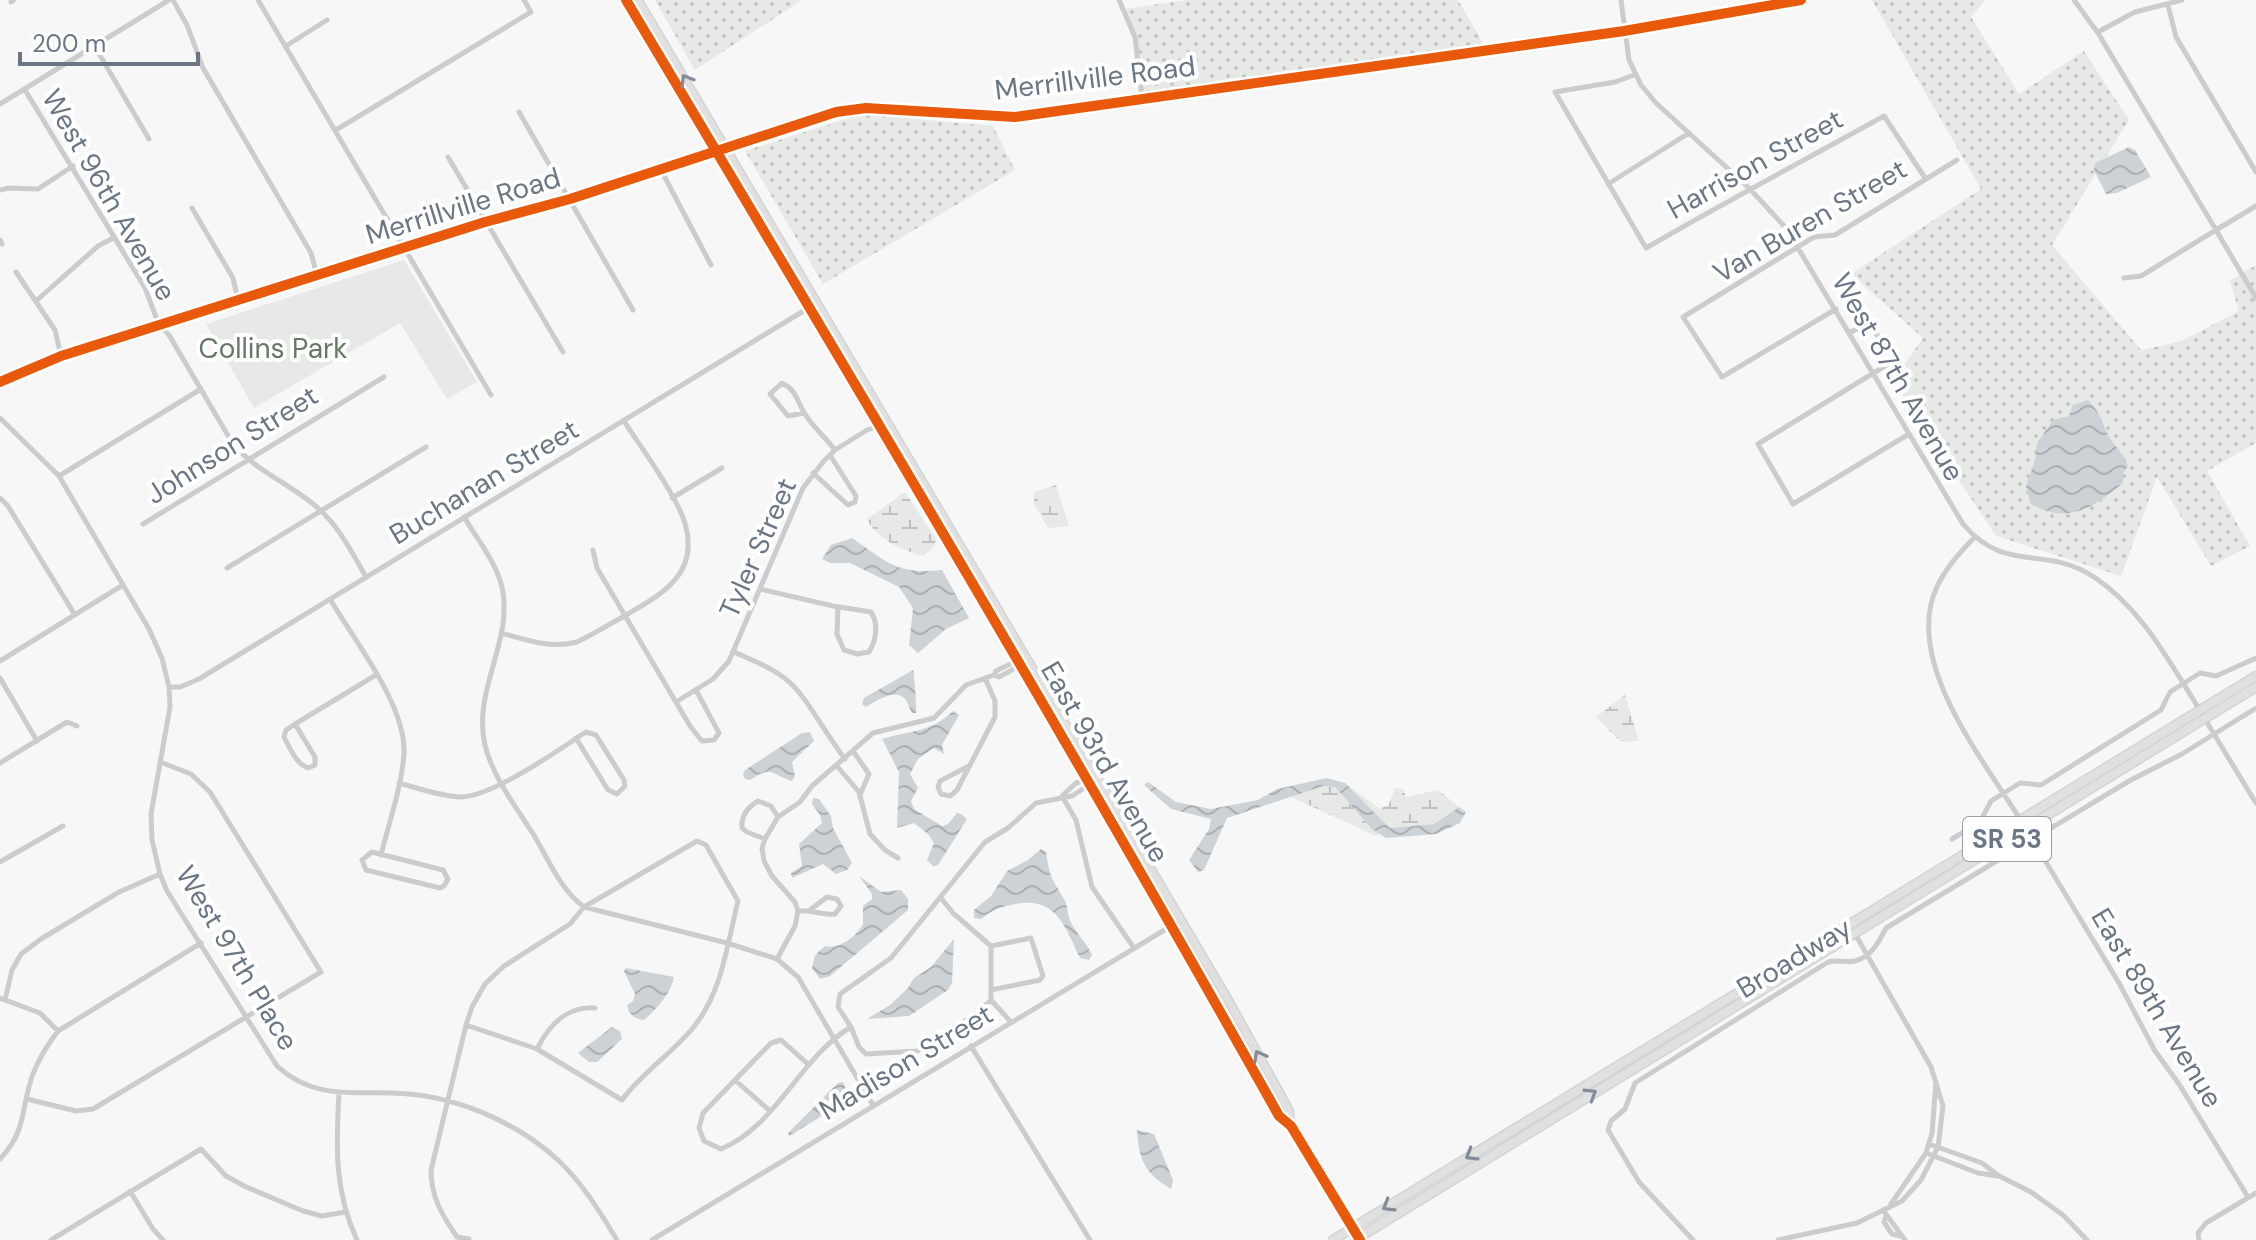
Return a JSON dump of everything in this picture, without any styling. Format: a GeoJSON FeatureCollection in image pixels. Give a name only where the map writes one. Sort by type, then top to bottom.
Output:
{"type":"FeatureCollection","features":[{"type":"Feature","properties":{"kind":"main road","name":"Broadway"},"geometry":{"type":"LineString","coordinates":[[1333,1240],[1852,928],[2202,714],[2256,676]]}},
{"type":"Feature","properties":{"kind":"main road","name":"Broadway"},"geometry":{"type":"LineString","coordinates":[[1358,1239],[2021,820],[2202,714],[2256,687]]}},
{"type":"Feature","properties":{"kind":"street"},"geometry":{"type":"LineString","coordinates":[[0,104],[171,0],[187,25],[203,68],[311,253],[317,276]]}},
{"type":"Feature","properties":{"kind":"street"},"geometry":{"type":"LineString","coordinates":[[258,0],[491,395]]}},
{"type":"Feature","properties":{"kind":"street"},"geometry":{"type":"LineString","coordinates":[[336,130],[531,12],[524,0]]}},
{"type":"Feature","properties":{"kind":"street"},"geometry":{"type":"LineString","coordinates":[[626,0],[813,305]]}},
{"type":"Feature","properties":{"kind":"street"},"geometry":{"type":"LineString","coordinates":[[638,0],[813,305]]}},
{"type":"Feature","properties":{"kind":"street"},"geometry":{"type":"LineString","coordinates":[[1119,0],[1135,37],[1142,97]]}},
{"type":"Feature","properties":{"kind":"street","name":"West 87th Avenue"},"geometry":{"type":"LineString","coordinates":[[1621,0],[1634,75],[1656,103],[1773,213],[1836,309],[1974,538],[1990,549],[2013,557],[2053,559],[2075,566],[2095,577],[2144,623],[2256,803]]}},
{"type":"Feature","properties":{"kind":"street","name":"Merrillville Road"},"geometry":{"type":"LineString","coordinates":[[0,382],[61,356],[851,109],[1015,117],[1624,31],[1801,0]]}},
{"type":"Feature","properties":{"kind":"street"},"geometry":{"type":"LineString","coordinates":[[2074,0],[2098,33],[2256,298]]}},
{"type":"Feature","properties":{"kind":"street"},"geometry":{"type":"LineString","coordinates":[[2098,33],[2135,12],[2182,0]]}},
{"type":"Feature","properties":{"kind":"street"},"geometry":{"type":"LineString","coordinates":[[2168,5],[2176,37],[2256,172]]}},
{"type":"Feature","properties":{"kind":"street"},"geometry":{"type":"LineString","coordinates":[[286,46],[327,20]]}},
{"type":"Feature","properties":{"kind":"street"},"geometry":{"type":"LineString","coordinates":[[94,45],[149,139]]}},
{"type":"Feature","properties":{"kind":"street"},"geometry":{"type":"LineString","coordinates":[[1634,75],[1615,82],[1555,92],[1608,184],[1689,133]]}},
{"type":"Feature","properties":{"kind":"street","name":"West 96th Avenue"},"geometry":{"type":"LineString","coordinates":[[25,90],[145,288],[159,325],[169,335],[233,444],[247,459],[320,510],[338,530],[366,577]]}},
{"type":"Feature","properties":{"kind":"street"},"geometry":{"type":"LineString","coordinates":[[519,112],[633,310]]}},
{"type":"Feature","properties":{"kind":"street","name":"Harrison Street"},"geometry":{"type":"LineString","coordinates":[[1608,184],[1646,248],[1749,188],[1884,116],[1925,178]]}},
{"type":"Feature","properties":{"kind":"street"},"geometry":{"type":"LineString","coordinates":[[448,157],[563,352]]}},
{"type":"Feature","properties":{"kind":"street","name":"Van Buren Street"},"geometry":{"type":"LineString","coordinates":[[1836,309],[1722,377],[1683,317],[1797,246],[1814,237],[1835,235],[1957,160]]}},
{"type":"Feature","properties":{"kind":"street"},"geometry":{"type":"LineString","coordinates":[[0,190],[38,189],[73,166]]}},
{"type":"Feature","properties":{"kind":"street"},"geometry":{"type":"LineString","coordinates":[[660,169],[711,265]]}},
{"type":"Feature","properties":{"kind":"street"},"geometry":{"type":"LineString","coordinates":[[2124,278],[2141,276],[2256,206]]}},
{"type":"Feature","properties":{"kind":"street"},"geometry":{"type":"LineString","coordinates":[[192,208],[233,278],[238,300]]}},
{"type":"Feature","properties":{"kind":"street"},"geometry":{"type":"LineString","coordinates":[[36,301],[98,246],[115,237]]}},
{"type":"Feature","properties":{"kind":"street"},"geometry":{"type":"LineString","coordinates":[[16,272],[55,330],[61,356]]}},
{"type":"Feature","properties":{"kind":"street","name":"Buchanan Street"},"geometry":{"type":"LineString","coordinates":[[169,687],[180,687],[199,679],[813,305]]}},
{"type":"Feature","properties":{"kind":"street","name":"East 93rd Avenue"},"geometry":{"type":"LineString","coordinates":[[813,305],[888,422],[1098,776],[1289,1110],[1291,1126]]}},
{"type":"Feature","properties":{"kind":"street","name":"East 93rd Avenue"},"geometry":{"type":"LineString","coordinates":[[813,305],[879,426],[1173,925],[1279,1116],[1291,1126],[1358,1239]]}},
{"type":"Feature","properties":{"kind":"street"},"geometry":{"type":"LineString","coordinates":[[1849,333],[1867,326],[1883,340],[1894,356],[1893,361],[1758,444],[1793,504],[1909,434]]}},
{"type":"Feature","properties":{"kind":"street","name":"Johnson Street"},"geometry":{"type":"LineString","coordinates":[[143,524],[384,377]]}},
{"type":"Feature","properties":{"kind":"street"},"geometry":{"type":"LineString","coordinates":[[804,413],[788,416],[770,394],[782,383],[800,400],[804,413],[833,453],[856,496],[855,502],[848,505],[813,473]]}},
{"type":"Feature","properties":{"kind":"street"},"geometry":{"type":"LineString","coordinates":[[59,476],[201,389]]}},
{"type":"Feature","properties":{"kind":"street","name":"West 97th Place"},"geometry":{"type":"LineString","coordinates":[[0,418],[59,476],[156,643],[169,687],[168,729],[151,814],[152,840],[160,874],[167,891],[272,1059],[292,1080],[314,1089],[361,1094],[393,1093],[447,1102],[509,1125],[535,1142],[578,1181],[617,1240]]}},
{"type":"Feature","properties":{"kind":"street"},"geometry":{"type":"LineString","coordinates":[[500,633],[550,646],[564,646],[589,637],[667,591],[679,577],[688,549],[686,526],[624,421]]}},
{"type":"Feature","properties":{"kind":"street","name":"Tyler Street"},"geometry":{"type":"LineString","coordinates":[[676,702],[722,671],[734,652],[803,488],[813,473],[833,453],[888,422]]}},
{"type":"Feature","properties":{"kind":"street"},"geometry":{"type":"LineString","coordinates":[[227,568],[426,447]]}},
{"type":"Feature","properties":{"kind":"street"},"geometry":{"type":"LineString","coordinates":[[672,498],[722,468]]}},
{"type":"Feature","properties":{"kind":"street"},"geometry":{"type":"LineString","coordinates":[[0,498],[8,506],[75,615]]}},
{"type":"Feature","properties":{"kind":"street"},"geometry":{"type":"LineString","coordinates":[[464,517],[499,577],[504,602],[482,713],[485,746],[502,783],[566,890],[584,907],[727,943],[777,959],[798,977],[873,1105]]}},
{"type":"Feature","properties":{"kind":"street"},"geometry":{"type":"LineString","coordinates":[[1974,538],[1951,564],[1931,604],[1929,635],[1932,655],[1953,709],[2021,820]]}},
{"type":"Feature","properties":{"kind":"street"},"geometry":{"type":"LineString","coordinates":[[593,550],[597,568],[676,702],[698,738],[707,743],[719,733],[696,690]]}},
{"type":"Feature","properties":{"kind":"street"},"geometry":{"type":"LineString","coordinates":[[0,661],[123,585]]}},
{"type":"Feature","properties":{"kind":"street"},"geometry":{"type":"LineString","coordinates":[[760,589],[871,612],[876,619],[869,652],[857,654],[844,650],[837,634],[838,607]]}},
{"type":"Feature","properties":{"kind":"street"},"geometry":{"type":"LineString","coordinates":[[330,599],[391,701],[402,727],[404,755],[381,855]]}},
{"type":"Feature","properties":{"kind":"street"},"geometry":{"type":"LineString","coordinates":[[734,652],[771,669],[797,689],[829,740],[845,759]]}},
{"type":"Feature","properties":{"kind":"street"},"geometry":{"type":"LineString","coordinates":[[777,959],[795,926],[798,911],[795,902],[772,876],[764,861],[762,848],[778,817],[800,802],[812,786],[873,733],[934,718],[966,685],[1027,658]]}},
{"type":"Feature","properties":{"kind":"street"},"geometry":{"type":"LineString","coordinates":[[1952,839],[1980,822],[1991,801],[2020,783],[2041,785],[2161,710],[2167,695],[2200,673],[2216,676],[2256,658]]}},
{"type":"Feature","properties":{"kind":"street"},"geometry":{"type":"LineString","coordinates":[[295,724],[315,757],[315,765],[308,768],[300,764],[284,737],[286,730],[295,724],[376,675]]}},
{"type":"Feature","properties":{"kind":"street"},"geometry":{"type":"LineString","coordinates":[[0,678],[37,741]]}},
{"type":"Feature","properties":{"kind":"street"},"geometry":{"type":"LineString","coordinates":[[969,766],[940,781],[940,793],[948,797],[954,793],[969,766],[995,717],[995,701],[985,678]]}},
{"type":"Feature","properties":{"kind":"street"},"geometry":{"type":"LineString","coordinates":[[1693,1240],[1639,1182],[1608,1126],[1625,1109],[1635,1083],[1828,962],[1843,959],[1853,962],[1867,954],[1879,943],[1886,928],[2256,708]]}},
{"type":"Feature","properties":{"kind":"street"},"geometry":{"type":"LineString","coordinates":[[0,763],[67,722],[77,726]]}},
{"type":"Feature","properties":{"kind":"street"},"geometry":{"type":"LineString","coordinates":[[399,783],[459,797],[482,793],[586,732],[591,731],[624,780],[625,786],[621,791],[617,794],[608,790],[576,738]]}},
{"type":"Feature","properties":{"kind":"street"},"geometry":{"type":"LineString","coordinates":[[853,751],[869,774],[860,796]]}},
{"type":"Feature","properties":{"kind":"street"},"geometry":{"type":"LineString","coordinates":[[27,1099],[76,1111],[93,1109],[321,972],[210,792],[191,774],[160,762]]}},
{"type":"Feature","properties":{"kind":"street"},"geometry":{"type":"LineString","coordinates":[[837,766],[860,796],[870,834],[898,858]]}},
{"type":"Feature","properties":{"kind":"street"},"geometry":{"type":"LineString","coordinates":[[991,1000],[977,1013],[918,1051],[866,1054],[859,1047],[838,1007],[840,994],[891,958],[985,842],[1008,828],[1036,803],[1062,796],[1076,783],[1098,776]]}},
{"type":"Feature","properties":{"kind":"street"},"geometry":{"type":"LineString","coordinates":[[1062,796],[1076,820],[1092,887],[1134,948]]}},
{"type":"Feature","properties":{"kind":"street"},"geometry":{"type":"LineString","coordinates":[[765,839],[742,828],[741,821],[747,810],[758,801],[765,802],[778,817]]}},
{"type":"Feature","properties":{"kind":"street"},"geometry":{"type":"LineString","coordinates":[[0,862],[63,826]]}},
{"type":"Feature","properties":{"kind":"street","name":"East 89th Avenue"},"geometry":{"type":"LineString","coordinates":[[2032,839],[2119,983],[2147,1038],[2248,1197]]}},
{"type":"Feature","properties":{"kind":"street"},"geometry":{"type":"LineString","coordinates":[[466,1025],[537,1049],[622,1100],[633,1085],[694,1027],[711,1001],[720,978],[738,901],[706,845],[697,841],[584,907],[570,924],[494,974],[485,984],[466,1025],[435,1151],[431,1184],[436,1204],[457,1237],[469,1239]]}},
{"type":"Feature","properties":{"kind":"street"},"geometry":{"type":"LineString","coordinates":[[372,852],[381,855],[443,870],[447,883],[440,888],[366,870],[362,860],[365,855],[372,852]]}},
{"type":"Feature","properties":{"kind":"street"},"geometry":{"type":"LineString","coordinates":[[58,1031],[40,1013],[2,999],[21,954],[119,892],[160,874]]}},
{"type":"Feature","properties":{"kind":"street"},"geometry":{"type":"LineString","coordinates":[[798,911],[810,910],[829,915],[835,914],[841,906],[837,899],[827,897],[810,910]]}},
{"type":"Feature","properties":{"kind":"street"},"geometry":{"type":"LineString","coordinates":[[941,898],[953,913],[991,946],[991,1000],[1011,1022]]}},
{"type":"Feature","properties":{"kind":"street","name":"Madison Street"},"geometry":{"type":"LineString","coordinates":[[652,1240],[1181,919]]}},
{"type":"Feature","properties":{"kind":"street"},"geometry":{"type":"LineString","coordinates":[[1852,928],[1926,1054],[1943,1106],[1935,1157],[1910,1194],[1891,1205]]}},
{"type":"Feature","properties":{"kind":"street"},"geometry":{"type":"LineString","coordinates":[[991,946],[1031,938],[1043,976],[1040,980],[991,990]]}},
{"type":"Feature","properties":{"kind":"street"},"geometry":{"type":"LineString","coordinates":[[0,1159],[20,1132],[38,1062],[58,1031],[201,943]]}},
{"type":"Feature","properties":{"kind":"street"},"geometry":{"type":"LineString","coordinates":[[537,1049],[548,1026],[580,1007],[595,1008]]}},
{"type":"Feature","properties":{"kind":"street"},"geometry":{"type":"LineString","coordinates":[[809,1065],[781,1040],[771,1043],[703,1113],[699,1128],[704,1141],[721,1149],[734,1144],[790,1091],[832,1038],[851,1027]]}},
{"type":"Feature","properties":{"kind":"street"},"geometry":{"type":"LineString","coordinates":[[971,1046],[1090,1240]]}},
{"type":"Feature","properties":{"kind":"street"},"geometry":{"type":"LineString","coordinates":[[736,1081],[770,1111]]}},
{"type":"Feature","properties":{"kind":"street"},"geometry":{"type":"LineString","coordinates":[[1778,1240],[1857,1223],[1885,1213],[1926,1153],[1936,1081]]}},
{"type":"Feature","properties":{"kind":"street"},"geometry":{"type":"LineString","coordinates":[[339,1092],[336,1161],[345,1212],[357,1240]]}},
{"type":"Feature","properties":{"kind":"street"},"geometry":{"type":"LineString","coordinates":[[1929,1144],[1982,1163],[1999,1176],[2047,1202],[2087,1240]]}},
{"type":"Feature","properties":{"kind":"street"},"geometry":{"type":"LineString","coordinates":[[56,1239],[201,1149],[226,1176],[244,1186],[322,1216],[345,1212]]}},
{"type":"Feature","properties":{"kind":"street"},"geometry":{"type":"LineString","coordinates":[[1926,1153],[1978,1173],[1999,1176]]}},
{"type":"Feature","properties":{"kind":"street"},"geometry":{"type":"LineString","coordinates":[[130,1191],[163,1240]]}},
{"type":"Feature","properties":{"kind":"street"},"geometry":{"type":"LineString","coordinates":[[2198,1236],[2206,1223],[2256,1193]]}},
{"type":"Feature","properties":{"kind":"street"},"geometry":{"type":"LineString","coordinates":[[1885,1213],[1903,1238]]}},
{"type":"Feature","properties":{"kind":"green space"},"geometry":{"type":"Polygon","coordinates":[[[655,0],[802,0],[695,70],[655,0]]]}},
{"type":"Feature","properties":{"kind":"green space"},"geometry":{"type":"Polygon","coordinates":[[[1187,0],[1458,0],[1488,51],[1142,97],[1135,37],[1124,9],[1187,0]]]}},
{"type":"Feature","properties":{"kind":"green space"},"geometry":{"type":"Polygon","coordinates":[[[1872,0],[1985,0],[1971,17],[2019,94],[2084,51],[2129,120],[2052,245],[2141,350],[2182,341],[2239,311],[2230,281],[2256,265],[2256,443],[2207,471],[2250,546],[2211,566],[2157,477],[2121,576],[1996,536],[1893,381],[1923,338],[1851,274],[1981,189],[1872,0]]]}},
{"type":"Feature","properties":{"kind":"green space"},"geometry":{"type":"Polygon","coordinates":[[[862,114],[993,126],[1015,170],[823,284],[745,151],[862,114]]]}},
{"type":"Feature","properties":{"kind":"green space","name":"Collins Park"},"geometry":{"type":"Polygon","coordinates":[[[404,260],[477,382],[447,399],[400,323],[254,408],[206,324],[404,260]]]}},
{"type":"Feature","properties":{"kind":"green space"},"geometry":{"type":"Polygon","coordinates":[[[1056,485],[1069,526],[1048,528],[1034,504],[1034,492],[1056,485]]]}},
{"type":"Feature","properties":{"kind":"green space"},"geometry":{"type":"Polygon","coordinates":[[[905,492],[936,539],[934,547],[923,556],[890,543],[876,532],[867,519],[905,492]]]}},
{"type":"Feature","properties":{"kind":"green space"},"geometry":{"type":"Polygon","coordinates":[[[1625,695],[1639,741],[1621,742],[1596,717],[1625,695]]]}},
{"type":"Feature","properties":{"kind":"green space"},"geometry":{"type":"Polygon","coordinates":[[[1345,783],[1380,809],[1389,804],[1395,788],[1403,789],[1406,797],[1438,790],[1459,807],[1434,824],[1390,828],[1345,783]]]}},
{"type":"Feature","properties":{"kind":"green space"},"geometry":{"type":"Polygon","coordinates":[[[1323,786],[1335,787],[1380,834],[1376,836],[1289,796],[1323,786]]]}},
{"type":"Feature","properties":{"kind":"water"},"geometry":{"type":"Polygon","coordinates":[[[2129,147],[2135,150],[2151,177],[2117,193],[2106,194],[2094,170],[2095,163],[2129,147]]]}},
{"type":"Feature","properties":{"kind":"water"},"geometry":{"type":"Polygon","coordinates":[[[2088,400],[2126,461],[2128,466],[2123,473],[2123,483],[2101,500],[2079,511],[2056,513],[2043,510],[2030,503],[2026,486],[2037,443],[2053,420],[2069,416],[2073,405],[2088,400]]]}},
{"type":"Feature","properties":{"kind":"water"},"geometry":{"type":"Polygon","coordinates":[[[852,538],[893,565],[914,570],[942,570],[969,618],[946,629],[918,653],[909,645],[913,608],[899,587],[850,563],[830,563],[822,559],[831,545],[852,538]]]}},
{"type":"Feature","properties":{"kind":"water"},"geometry":{"type":"Polygon","coordinates":[[[913,670],[916,713],[912,713],[906,700],[897,695],[886,696],[866,707],[862,704],[864,698],[913,670]]]}},
{"type":"Feature","properties":{"kind":"water"},"geometry":{"type":"Polygon","coordinates":[[[953,711],[959,715],[942,745],[944,754],[934,748],[918,759],[910,774],[918,788],[911,801],[914,809],[942,826],[948,824],[957,813],[967,819],[938,865],[933,866],[927,860],[934,843],[928,834],[914,823],[897,828],[899,772],[882,739],[928,727],[953,711]]]}},
{"type":"Feature","properties":{"kind":"water"},"geometry":{"type":"Polygon","coordinates":[[[810,732],[814,741],[792,762],[795,776],[792,781],[767,772],[750,780],[745,779],[745,770],[802,733],[810,732]]]}},
{"type":"Feature","properties":{"kind":"water"},"geometry":{"type":"Polygon","coordinates":[[[1327,778],[1345,783],[1390,828],[1434,824],[1459,807],[1466,812],[1460,823],[1436,834],[1386,838],[1372,829],[1335,787],[1323,786],[1227,818],[1204,870],[1198,872],[1189,860],[1209,829],[1211,819],[1171,809],[1144,785],[1148,782],[1176,802],[1211,809],[1258,800],[1277,789],[1327,778]]]}},
{"type":"Feature","properties":{"kind":"water"},"geometry":{"type":"Polygon","coordinates":[[[813,798],[819,799],[831,816],[833,828],[852,863],[847,870],[836,874],[823,864],[792,878],[791,873],[802,866],[799,844],[822,823],[812,804],[813,798]]]}},
{"type":"Feature","properties":{"kind":"water"},"geometry":{"type":"Polygon","coordinates":[[[1041,849],[1046,852],[1050,872],[1065,902],[1071,923],[1092,955],[1089,960],[1080,958],[1058,917],[1041,905],[1015,904],[997,909],[981,919],[974,918],[974,910],[991,896],[1007,871],[1041,849]]]}},
{"type":"Feature","properties":{"kind":"water"},"geometry":{"type":"Polygon","coordinates":[[[859,876],[881,892],[901,890],[908,899],[908,910],[830,976],[820,979],[812,968],[815,955],[825,946],[836,946],[847,941],[863,924],[863,906],[872,899],[872,894],[859,876]]]}},
{"type":"Feature","properties":{"kind":"water"},"geometry":{"type":"Polygon","coordinates":[[[954,939],[952,983],[948,990],[909,1016],[867,1019],[890,1005],[914,978],[931,967],[954,939]]]}},
{"type":"Feature","properties":{"kind":"water"},"geometry":{"type":"Polygon","coordinates":[[[626,968],[674,977],[663,1000],[644,1020],[632,1016],[628,1008],[635,994],[624,971],[626,968]]]}},
{"type":"Feature","properties":{"kind":"water"},"geometry":{"type":"Polygon","coordinates":[[[612,1027],[620,1031],[622,1039],[597,1062],[589,1062],[578,1053],[612,1027]]]}},
{"type":"Feature","properties":{"kind":"water"},"geometry":{"type":"Polygon","coordinates":[[[843,1082],[850,1099],[789,1136],[788,1133],[838,1083],[843,1082]]]}},
{"type":"Feature","properties":{"kind":"water"},"geometry":{"type":"Polygon","coordinates":[[[1137,1130],[1154,1134],[1173,1180],[1171,1189],[1145,1165],[1137,1130]]]}},
{"type":"Feature","properties":{"kind":"cycle path"},"geometry":{"type":"LineString","coordinates":[[626,0],[1038,695],[1279,1116],[1291,1126],[1360,1240]]}},
{"type":"Feature","properties":{"kind":"cycle path"},"geometry":{"type":"LineString","coordinates":[[0,382],[61,356],[485,222],[570,199],[836,112],[866,108],[1015,117],[1624,31],[1801,0]]}}]}
